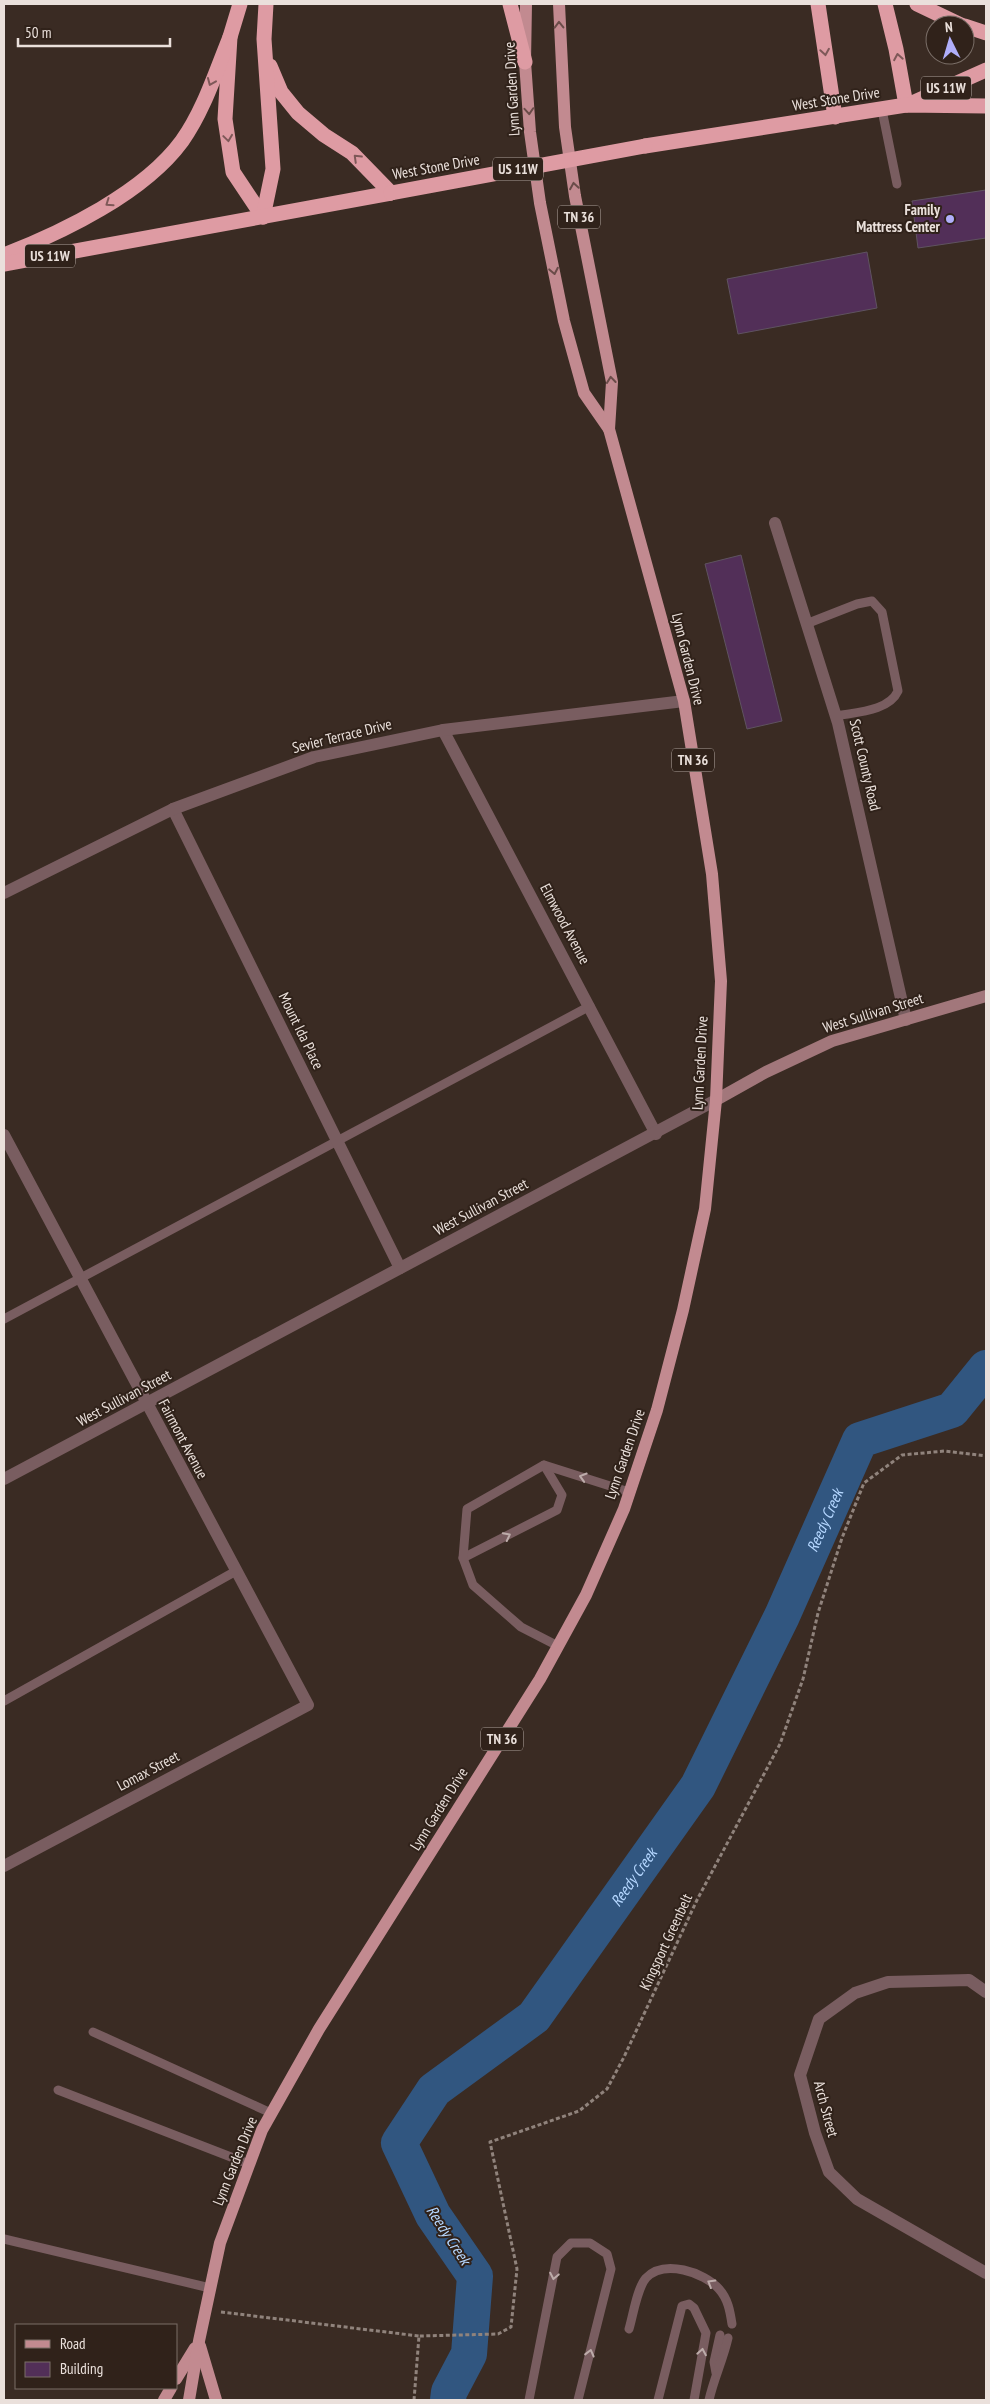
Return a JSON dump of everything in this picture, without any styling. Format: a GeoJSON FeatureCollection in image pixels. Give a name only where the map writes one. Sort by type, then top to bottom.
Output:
{"type":"FeatureCollection","features":[{"type":"Feature","properties":{"kind":"highway"},"geometry":{"type":"LineString","coordinates":[[4,255],[35,243],[103,208],[164,161],[182,141],[196,117],[230,37],[240,4]]}},
{"type":"Feature","properties":{"kind":"highway"},"geometry":{"type":"LineString","coordinates":[[263,218],[273,169],[264,39],[266,4]]}},
{"type":"Feature","properties":{"kind":"highway"},"geometry":{"type":"LineString","coordinates":[[510,4],[525,62]]}},
{"type":"Feature","properties":{"kind":"highway"},"geometry":{"type":"LineString","coordinates":[[818,4],[835,117]]}},
{"type":"Feature","properties":{"kind":"highway"},"geometry":{"type":"LineString","coordinates":[[885,4],[896,49],[906,105]]}},
{"type":"Feature","properties":{"kind":"highway"},"geometry":{"type":"LineString","coordinates":[[917,4],[940,15]]}},
{"type":"Feature","properties":{"kind":"highway"},"geometry":{"type":"LineString","coordinates":[[230,37],[225,119],[233,172],[263,218]]}},
{"type":"Feature","properties":{"kind":"highway"},"geometry":{"type":"LineString","coordinates":[[264,39],[271,69],[281,92],[298,113],[324,135],[352,153],[391,193]]}},
{"type":"Feature","properties":{"kind":"highway","name":"West Stone Drive"},"geometry":{"type":"LineString","coordinates":[[4,264],[263,218],[645,146],[882,110],[906,105],[986,70]]}},
{"type":"Feature","properties":{"kind":"highway","name":"West Stone Drive"},"geometry":{"type":"LineString","coordinates":[[906,105],[986,106]]}},
{"type":"Feature","properties":{"kind":"main road","name":"Lynn Garden Drive"},"geometry":{"type":"LineString","coordinates":[[526,4],[525,62],[530,132],[540,203],[564,321],[584,393],[609,429]]}},
{"type":"Feature","properties":{"kind":"main road","name":"Lynn Garden Drive"},"geometry":{"type":"LineString","coordinates":[[189,2400],[199,2341],[220,2243],[262,2130],[319,2029],[500,1743],[558,1646],[586,1594],[629,1492],[657,1410],[683,1310],[704,1209],[716,1100],[720,971],[712,874],[684,701],[609,429],[612,382],[575,196],[565,127],[559,4]]}},
{"type":"Feature","properties":{"kind":"main road"},"geometry":{"type":"LineString","coordinates":[[178,2376],[199,2341]]}},
{"type":"Feature","properties":{"kind":"main road"},"geometry":{"type":"LineString","coordinates":[[199,2341],[216,2400]]}},
{"type":"Feature","properties":{"kind":"main road"},"geometry":{"type":"LineString","coordinates":[[164,2400],[170,2389]]}},
{"type":"Feature","properties":{"kind":"street","name":"Scott County Road"},"geometry":{"type":"LineString","coordinates":[[775,523],[836,716],[906,1020]]}},
{"type":"Feature","properties":{"kind":"street","name":"Sevier Terrace Drive"},"geometry":{"type":"LineString","coordinates":[[4,893],[173,809],[314,756],[444,730],[684,701]]}},
{"type":"Feature","properties":{"kind":"street","name":"Elmwood Avenue"},"geometry":{"type":"LineString","coordinates":[[444,730],[656,1134]]}},
{"type":"Feature","properties":{"kind":"street","name":"Mount Ida Place"},"geometry":{"type":"LineString","coordinates":[[173,809],[400,1268]]}},
{"type":"Feature","properties":{"kind":"street","name":"West Sullivan Street"},"geometry":{"type":"LineString","coordinates":[[4,1479],[656,1134],[766,1072],[832,1041],[986,996]]}},
{"type":"Feature","properties":{"kind":"street","name":"Fairmont Avenue"},"geometry":{"type":"LineString","coordinates":[[4,1135],[146,1405],[308,1705]]}},
{"type":"Feature","properties":{"kind":"street","name":"Lomax Street"},"geometry":{"type":"LineString","coordinates":[[4,1866],[308,1705]]}},
{"type":"Feature","properties":{"kind":"street","name":"Arch Street"},"geometry":{"type":"LineString","coordinates":[[986,1992],[969,1980],[888,1982],[855,1993],[819,2019],[800,2075],[814,2133],[829,2172],[857,2199],[986,2273]]}},
{"type":"Feature","properties":{"kind":"lane"},"geometry":{"type":"LineString","coordinates":[[882,110],[897,184]]}},
{"type":"Feature","properties":{"kind":"lane"},"geometry":{"type":"LineString","coordinates":[[806,624],[872,601],[882,612],[898,691],[894,700],[885,705],[836,716]]}},
{"type":"Feature","properties":{"kind":"lane"},"geometry":{"type":"LineString","coordinates":[[4,1319],[590,1006]]}},
{"type":"Feature","properties":{"kind":"lane"},"geometry":{"type":"LineString","coordinates":[[558,1646],[521,1627],[473,1585],[463,1558],[467,1509],[544,1465],[629,1492]]}},
{"type":"Feature","properties":{"kind":"lane"},"geometry":{"type":"LineString","coordinates":[[463,1558],[557,1510],[562,1495],[544,1465]]}},
{"type":"Feature","properties":{"kind":"lane"},"geometry":{"type":"LineString","coordinates":[[4,1701],[236,1571]]}},
{"type":"Feature","properties":{"kind":"lane"},"geometry":{"type":"LineString","coordinates":[[93,2032],[271,2113]]}},
{"type":"Feature","properties":{"kind":"lane"},"geometry":{"type":"LineString","coordinates":[[58,2090],[249,2164]]}},
{"type":"Feature","properties":{"kind":"lane"},"geometry":{"type":"LineString","coordinates":[[4,2239],[210,2288]]}},
{"type":"Feature","properties":{"kind":"lane"},"geometry":{"type":"LineString","coordinates":[[529,2400],[557,2257],[571,2243],[590,2243],[607,2254],[611,2269],[578,2400]]}},
{"type":"Feature","properties":{"kind":"lane"},"geometry":{"type":"LineString","coordinates":[[629,2329],[638,2296],[646,2278],[663,2267],[681,2269],[718,2288],[729,2305],[727,2323]]}},
{"type":"Feature","properties":{"kind":"lane"},"geometry":{"type":"LineString","coordinates":[[658,2400],[682,2306],[689,2304],[694,2308],[706,2333],[694,2400]]}},
{"type":"Feature","properties":{"kind":"lane"},"geometry":{"type":"LineString","coordinates":[[709,2400],[716,2373],[714,2362],[724,2337]]}},
{"type":"Feature","properties":{"kind":"path","name":"Kingsport Greenbelt"},"geometry":{"type":"LineString","coordinates":[[206,2310],[419,2336],[498,2334],[511,2327],[518,2269],[490,2142],[579,2112],[607,2089],[624,2058],[697,1900],[780,1744],[802,1679],[818,1613],[842,1538],[864,1483],[902,1454],[944,1451],[986,1456]]}},
{"type":"Feature","properties":{"kind":"path"},"geometry":{"type":"LineString","coordinates":[[414,2400],[419,2336]]}},
{"type":"Feature","properties":{"kind":"building","name":"Family Mattress Center"},"geometry":{"type":"Polygon","coordinates":[[[986,190],[986,238],[918,248],[912,201],[986,190]]]}},
{"type":"Feature","properties":{"kind":"building"},"geometry":{"type":"Polygon","coordinates":[[[867,252],[877,308],[738,334],[727,279],[867,252]]]}},
{"type":"Feature","properties":{"kind":"building"},"geometry":{"type":"Polygon","coordinates":[[[741,555],[782,721],[747,729],[705,564],[741,555]]]}},
{"type":"Feature","properties":{"kind":"waterway","name":"Reedy Creek"},"geometry":{"type":"LineString","coordinates":[[448,2400],[449,2392],[469,2354],[475,2276],[433,2215],[399,2143],[434,2090],[534,2017],[698,1786],[782,1616],[860,1440],[952,1410],[986,1368]]}},
{"type":"Feature","properties":{"kind":"place","name":"Family Mattress Center"},"geometry":{"type":"Point","coordinates":[950,219]}}]}
